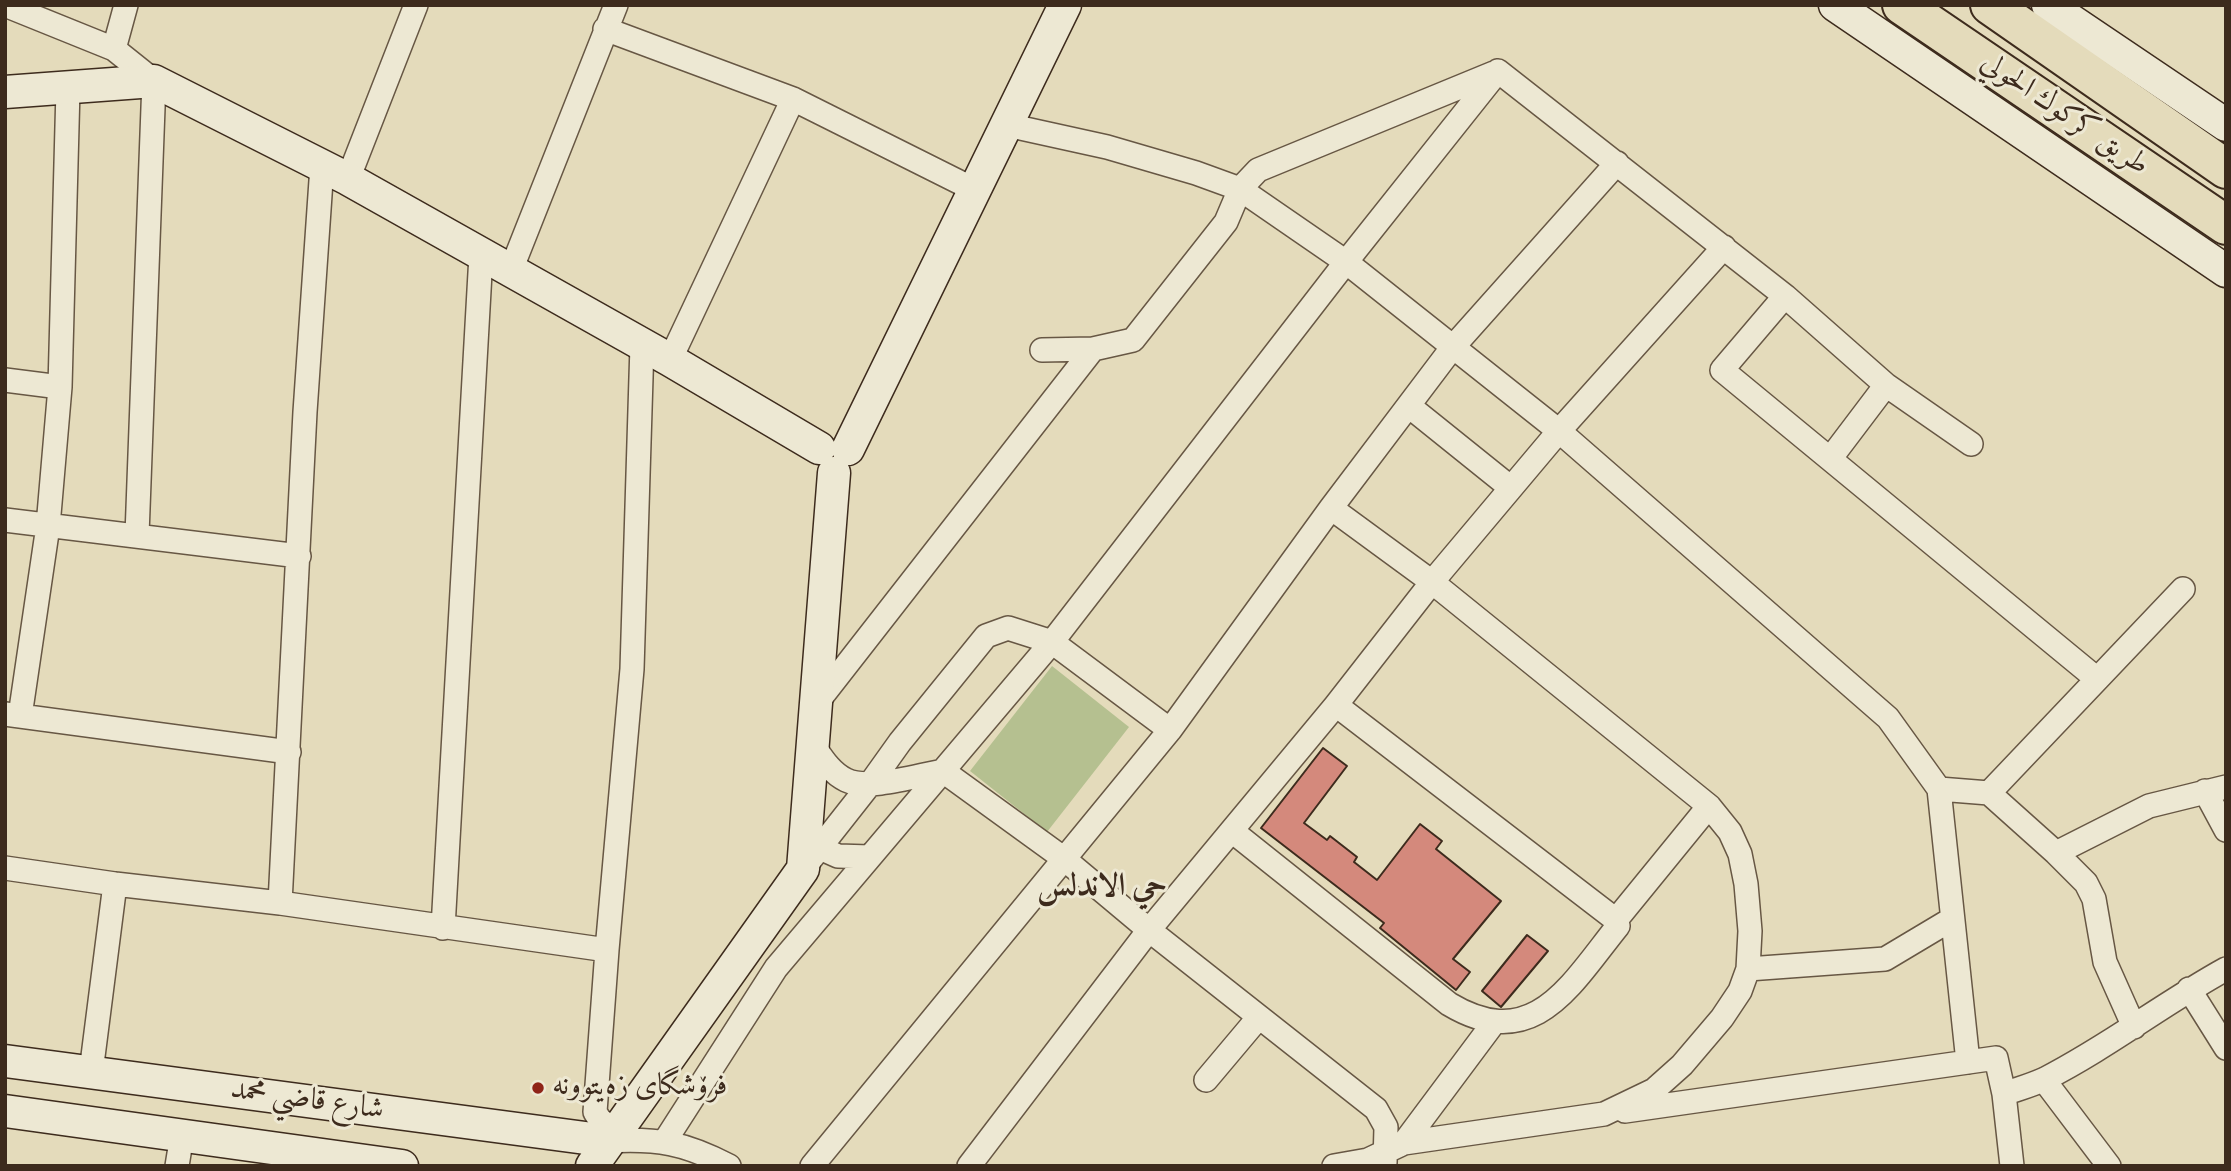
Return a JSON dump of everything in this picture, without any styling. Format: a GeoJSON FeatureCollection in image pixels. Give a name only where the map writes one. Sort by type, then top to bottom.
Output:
{"type":"FeatureCollection","features":[{"type":"Feature","properties":{"kind":"highway","name":"طريق كركوك الحولي"},"geometry":{"type":"LineString","coordinates":[[1902,5],[2226,225]]}},
{"type":"Feature","properties":{"kind":"highway","name":"طريق كركوك الحولي"},"geometry":{"type":"LineString","coordinates":[[1990,5],[2226,169]]}},
{"type":"Feature","properties":{"kind":"main road"},"geometry":{"type":"LineString","coordinates":[[606,1146],[811,859],[813,745],[834,457],[975,190],[1065,5]]}},
{"type":"Feature","properties":{"kind":"main road"},"geometry":{"type":"LineString","coordinates":[[1835,5],[2226,271]]}},
{"type":"Feature","properties":{"kind":"main road"},"geometry":{"type":"LineString","coordinates":[[2049,5],[2226,125]]}},
{"type":"Feature","properties":{"kind":"main road"},"geometry":{"type":"LineString","coordinates":[[5,92],[154,81],[335,173],[670,360],[834,457]]}},
{"type":"Feature","properties":{"kind":"main road","name":"شارع قاضي محمد"},"geometry":{"type":"LineString","coordinates":[[5,1061],[606,1146]]}},
{"type":"Feature","properties":{"kind":"main road","name":"شارع قاضي محمد"},"geometry":{"type":"LineString","coordinates":[[5,1111],[180,1150],[402,1166]]}},
{"type":"Feature","properties":{"kind":"street"},"geometry":{"type":"LineString","coordinates":[[5,5],[114,49],[154,81],[137,535]]}},
{"type":"Feature","properties":{"kind":"street"},"geometry":{"type":"LineString","coordinates":[[114,49],[126,5]]}},
{"type":"Feature","properties":{"kind":"street"},"geometry":{"type":"LineString","coordinates":[[280,903],[318,207],[416,5]]}},
{"type":"Feature","properties":{"kind":"street"},"geometry":{"type":"LineString","coordinates":[[512,271],[616,5]]}},
{"type":"Feature","properties":{"kind":"street"},"geometry":{"type":"LineString","coordinates":[[605,29],[793,99],[975,190]]}},
{"type":"Feature","properties":{"kind":"street"},"geometry":{"type":"LineString","coordinates":[[1498,71],[1785,296],[1886,384],[1971,444]]}},
{"type":"Feature","properties":{"kind":"street"},"geometry":{"type":"LineString","coordinates":[[1042,350],[1093,349],[1133,340],[1226,222],[1240,189],[1258,170],[1498,71]]}},
{"type":"Feature","properties":{"kind":"street"},"geometry":{"type":"LineString","coordinates":[[665,1141],[776,968],[1052,642],[1346,262],[1498,71]]}},
{"type":"Feature","properties":{"kind":"street"},"geometry":{"type":"LineString","coordinates":[[68,89],[60,387],[48,526],[12,715],[289,752]]}},
{"type":"Feature","properties":{"kind":"street"},"geometry":{"type":"LineString","coordinates":[[670,360],[793,99]]}},
{"type":"Feature","properties":{"kind":"street"},"geometry":{"type":"LineString","coordinates":[[1007,125],[1107,147],[1240,189],[1346,262],[1559,431],[1888,718],[1939,789],[1968,1062]]}},
{"type":"Feature","properties":{"kind":"street"},"geometry":{"type":"LineString","coordinates":[[812,1166],[1170,730],[1331,508],[1452,348],[1617,163]]}},
{"type":"Feature","properties":{"kind":"street"},"geometry":{"type":"LineString","coordinates":[[969,1166],[1149,930],[1336,705],[1432,582],[1559,431],[1724,247]]}},
{"type":"Feature","properties":{"kind":"street"},"geometry":{"type":"LineString","coordinates":[[443,928],[481,255]]}},
{"type":"Feature","properties":{"kind":"street"},"geometry":{"type":"LineString","coordinates":[[1785,296],[1722,370],[2097,679]]}},
{"type":"Feature","properties":{"kind":"street"},"geometry":{"type":"LineString","coordinates":[[642,345],[632,668],[595,1112],[600,1119],[606,1146],[665,1141],[702,1152],[729,1166]]}},
{"type":"Feature","properties":{"kind":"street"},"geometry":{"type":"LineString","coordinates":[[816,704],[1093,349]]}},
{"type":"Feature","properties":{"kind":"street"},"geometry":{"type":"LineString","coordinates":[[5,380],[60,387]]}},
{"type":"Feature","properties":{"kind":"street"},"geometry":{"type":"LineString","coordinates":[[1830,459],[1886,384]]}},
{"type":"Feature","properties":{"kind":"street"},"geometry":{"type":"LineString","coordinates":[[1409,406],[1511,488]]}},
{"type":"Feature","properties":{"kind":"street"},"geometry":{"type":"LineString","coordinates":[[1331,508],[1432,582],[1709,806],[1730,832],[1740,854],[1750,931],[1748,969],[1740,992],[1682,1065],[1654,1090],[1604,1114]]}},
{"type":"Feature","properties":{"kind":"street"},"geometry":{"type":"LineString","coordinates":[[5,520],[299,556]]}},
{"type":"Feature","properties":{"kind":"street"},"geometry":{"type":"LineString","coordinates":[[1989,793],[2183,589]]}},
{"type":"Feature","properties":{"kind":"street"},"geometry":{"type":"LineString","coordinates":[[811,859],[900,742],[986,636],[1008,628],[1052,642],[1170,730]]}},
{"type":"Feature","properties":{"kind":"street"},"geometry":{"type":"LineString","coordinates":[[1232,831],[1449,1004],[1471,1017],[1495,1021],[1534,1016],[1562,995],[1618,926],[1616,920],[1336,705]]}},
{"type":"Feature","properties":{"kind":"street"},"geometry":{"type":"LineString","coordinates":[[813,745],[838,775],[856,784],[943,771],[1063,858],[1149,930],[1376,1109],[1386,1127],[1392,1154]]}},
{"type":"Feature","properties":{"kind":"street"},"geometry":{"type":"LineString","coordinates":[[1939,789],[1989,793],[2078,874],[2091,891],[2105,962],[2134,1027]]}},
{"type":"Feature","properties":{"kind":"street"},"geometry":{"type":"LineString","coordinates":[[2056,853],[2149,806],[2216,789],[2226,831]]}},
{"type":"Feature","properties":{"kind":"street"},"geometry":{"type":"LineString","coordinates":[[1616,920],[1709,806]]}},
{"type":"Feature","properties":{"kind":"street"},"geometry":{"type":"LineString","coordinates":[[811,859],[870,857]]}},
{"type":"Feature","properties":{"kind":"street"},"geometry":{"type":"LineString","coordinates":[[5,868],[280,903],[607,950]]}},
{"type":"Feature","properties":{"kind":"street"},"geometry":{"type":"LineString","coordinates":[[91,1072],[115,884]]}},
{"type":"Feature","properties":{"kind":"street"},"geometry":{"type":"LineString","coordinates":[[1748,969],[1885,959],[1952,919]]}},
{"type":"Feature","properties":{"kind":"street"},"geometry":{"type":"LineString","coordinates":[[2004,1094],[2044,1080],[2134,1027],[2189,989],[2226,969]]}},
{"type":"Feature","properties":{"kind":"street"},"geometry":{"type":"LineString","coordinates":[[2189,989],[2226,1048]]}},
{"type":"Feature","properties":{"kind":"street"},"geometry":{"type":"LineString","coordinates":[[1206,1080],[1259,1017]]}},
{"type":"Feature","properties":{"kind":"street"},"geometry":{"type":"LineString","coordinates":[[1392,1154],[1495,1021]]}},
{"type":"Feature","properties":{"kind":"street"},"geometry":{"type":"LineString","coordinates":[[1334,1166],[1604,1114],[1996,1058],[2004,1094],[2012,1166]]}},
{"type":"Feature","properties":{"kind":"street"},"geometry":{"type":"LineString","coordinates":[[2044,1080],[2109,1166]]}},
{"type":"Feature","properties":{"kind":"green space"},"geometry":{"type":"Polygon","coordinates":[[[1052,666],[1129,727],[1047,832],[970,771],[1052,666]]]}},
{"type":"Feature","properties":{"kind":"building"},"geometry":{"type":"Polygon","coordinates":[[[1323,748],[1347,766],[1304,823],[1327,840],[1330,836],[1357,857],[1354,862],[1377,880],[1420,824],[1442,841],[1436,849],[1501,901],[1453,959],[1470,972],[1456,990],[1380,928],[1384,923],[1261,828],[1323,748]]]}},
{"type":"Feature","properties":{"kind":"building"},"geometry":{"type":"Polygon","coordinates":[[[1527,935],[1548,951],[1501,1007],[1482,991],[1527,935]]]}},
{"type":"Feature","properties":{"kind":"place","name":"فرۆشگای زەیتوونە"},"geometry":{"type":"Point","coordinates":[538,1088]}},
{"type":"Feature","properties":{"kind":"district","name":"حي الاندلس"},"geometry":{"type":"Point","coordinates":[1102,888]}}]}
